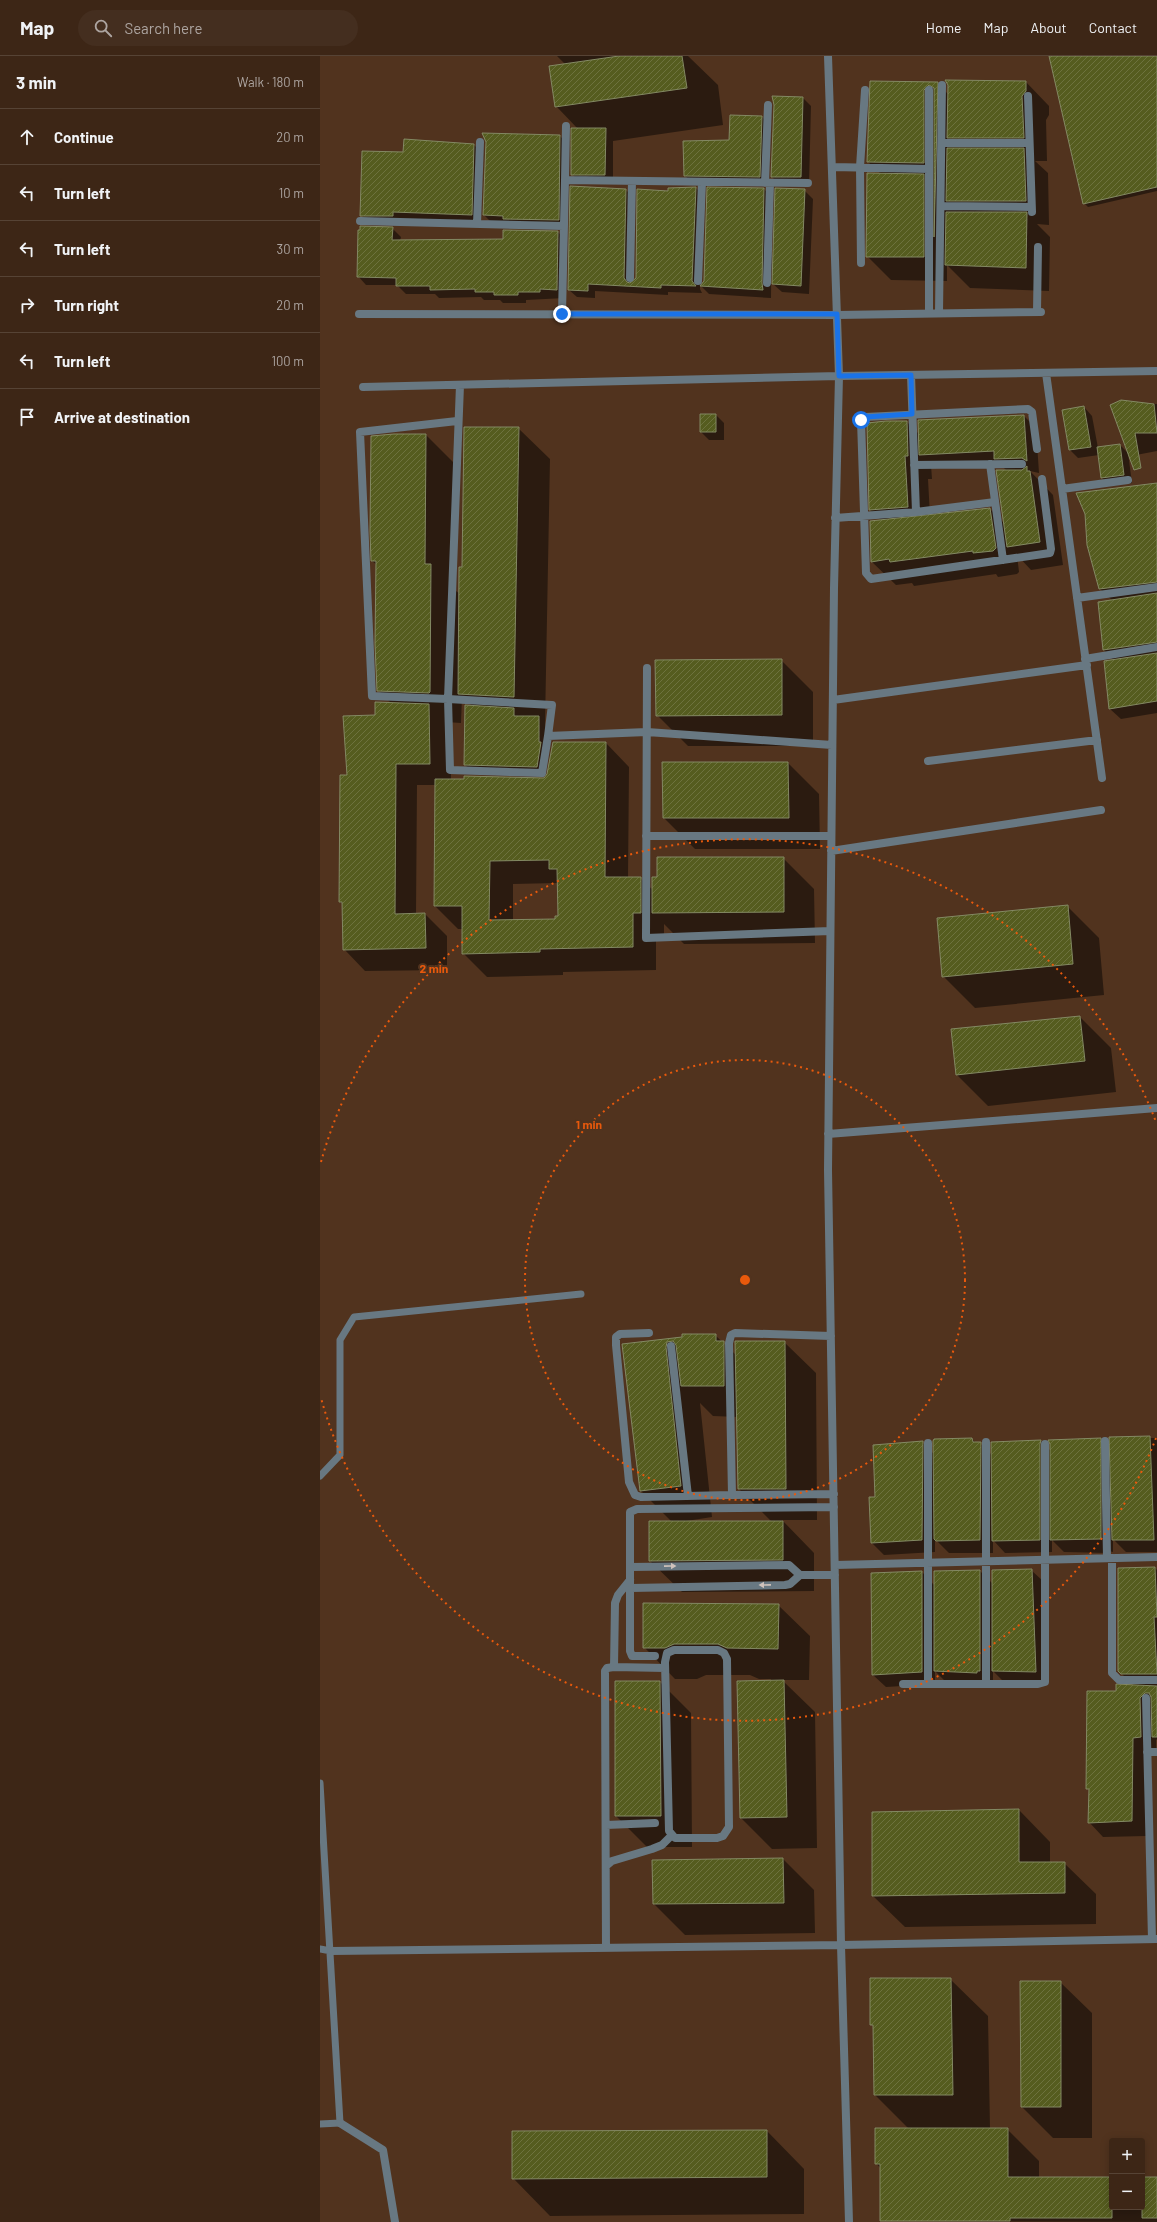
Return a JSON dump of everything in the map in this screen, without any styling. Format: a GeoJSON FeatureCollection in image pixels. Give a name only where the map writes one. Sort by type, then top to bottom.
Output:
{"type":"FeatureCollection","features":[{"type":"Feature","properties":{"kind":"street"},"geometry":{"type":"LineString","coordinates":[[828,56],[833,166],[839,376],[832,700],[828,1134],[841,1945],[849,2222]]}},
{"type":"Feature","properties":{"kind":"street"},"geometry":{"type":"LineString","coordinates":[[939,313],[942,85]]}},
{"type":"Feature","properties":{"kind":"street"},"geometry":{"type":"LineString","coordinates":[[862,263],[860,167],[865,90]]}},
{"type":"Feature","properties":{"kind":"street"},"geometry":{"type":"LineString","coordinates":[[929,90],[929,313]]}},
{"type":"Feature","properties":{"kind":"street"},"geometry":{"type":"LineString","coordinates":[[941,206],[1031,209],[1028,144],[1028,96]]}},
{"type":"Feature","properties":{"kind":"street"},"geometry":{"type":"LineString","coordinates":[[767,283],[768,105]]}},
{"type":"Feature","properties":{"kind":"street"},"geometry":{"type":"LineString","coordinates":[[562,314],[566,126]]}},
{"type":"Feature","properties":{"kind":"street"},"geometry":{"type":"LineString","coordinates":[[477,224],[480,142]]}},
{"type":"Feature","properties":{"kind":"street"},"geometry":{"type":"LineString","coordinates":[[942,142],[1028,144]]}},
{"type":"Feature","properties":{"kind":"street"},"geometry":{"type":"LineString","coordinates":[[833,166],[929,169]]}},
{"type":"Feature","properties":{"kind":"street"},"geometry":{"type":"LineString","coordinates":[[565,180],[808,183]]}},
{"type":"Feature","properties":{"kind":"street"},"geometry":{"type":"LineString","coordinates":[[630,278],[632,181]]}},
{"type":"Feature","properties":{"kind":"street"},"geometry":{"type":"LineString","coordinates":[[698,281],[702,182]]}},
{"type":"Feature","properties":{"kind":"street"},"geometry":{"type":"LineString","coordinates":[[360,221],[564,226]]}},
{"type":"Feature","properties":{"kind":"street"},"geometry":{"type":"LineString","coordinates":[[359,314],[837,314],[1039,312],[1038,247]]}},
{"type":"Feature","properties":{"kind":"street"},"geometry":{"type":"LineString","coordinates":[[363,387],[839,376],[1157,371]]}},
{"type":"Feature","properties":{"kind":"street"},"geometry":{"type":"LineString","coordinates":[[1046,372],[1102,778]]}},
{"type":"Feature","properties":{"kind":"street"},"geometry":{"type":"LineString","coordinates":[[911,375],[916,512]]}},
{"type":"Feature","properties":{"kind":"street"},"geometry":{"type":"LineString","coordinates":[[457,421],[360,432],[372,696],[448,699],[552,705],[542,773],[450,770],[448,699],[457,421],[460,384]]}},
{"type":"Feature","properties":{"kind":"street"},"geometry":{"type":"LineString","coordinates":[[1037,449],[1032,412],[1028,408],[865,417],[861,420],[866,573],[871,579],[1050,553],[1052,549],[1042,479]]}},
{"type":"Feature","properties":{"kind":"street"},"geometry":{"type":"LineString","coordinates":[[990,464],[1003,560]]}},
{"type":"Feature","properties":{"kind":"street"},"geometry":{"type":"LineString","coordinates":[[914,465],[1022,464]]}},
{"type":"Feature","properties":{"kind":"street"},"geometry":{"type":"LineString","coordinates":[[1062,489],[1128,480]]}},
{"type":"Feature","properties":{"kind":"street"},"geometry":{"type":"LineString","coordinates":[[835,518],[916,512],[995,502]]}},
{"type":"Feature","properties":{"kind":"street"},"geometry":{"type":"LineString","coordinates":[[1077,598],[1157,587]]}},
{"type":"Feature","properties":{"kind":"street"},"geometry":{"type":"LineString","coordinates":[[832,700],[1086,662],[1157,647]]}},
{"type":"Feature","properties":{"kind":"street"},"geometry":{"type":"LineString","coordinates":[[647,668],[646,938],[830,931]]}},
{"type":"Feature","properties":{"kind":"street"},"geometry":{"type":"LineString","coordinates":[[548,736],[647,732],[832,745]]}},
{"type":"Feature","properties":{"kind":"street"},"geometry":{"type":"LineString","coordinates":[[928,761],[1097,740]]}},
{"type":"Feature","properties":{"kind":"street"},"geometry":{"type":"LineString","coordinates":[[831,851],[1101,810]]}},
{"type":"Feature","properties":{"kind":"street"},"geometry":{"type":"LineString","coordinates":[[646,836],[831,836]]}},
{"type":"Feature","properties":{"kind":"street"},"geometry":{"type":"LineString","coordinates":[[828,1134],[1157,1108]]}},
{"type":"Feature","properties":{"kind":"street"},"geometry":{"type":"LineString","coordinates":[[649,1333],[620,1334],[616,1337],[629,1482],[635,1495],[641,1497],[834,1494]]}},
{"type":"Feature","properties":{"kind":"street"},"geometry":{"type":"LineString","coordinates":[[732,1495],[729,1343],[731,1335],[735,1333],[831,1336]]}},
{"type":"Feature","properties":{"kind":"street"},"geometry":{"type":"LineString","coordinates":[[671,1346],[688,1496]]}},
{"type":"Feature","properties":{"kind":"street"},"geometry":{"type":"LineString","coordinates":[[1105,1441],[1112,1673],[1119,1680],[1157,1680]]}},
{"type":"Feature","properties":{"kind":"street"},"geometry":{"type":"LineString","coordinates":[[986,1442],[986,1684]]}},
{"type":"Feature","properties":{"kind":"street"},"geometry":{"type":"LineString","coordinates":[[928,1443],[928,1684]]}},
{"type":"Feature","properties":{"kind":"street"},"geometry":{"type":"LineString","coordinates":[[903,1684],[1038,1684],[1045,1682],[1045,1444]]}},
{"type":"Feature","properties":{"kind":"street"},"geometry":{"type":"LineString","coordinates":[[655,1656],[632,1656],[630,1654],[631,1567],[629,1514],[633,1510],[834,1507]]}},
{"type":"Feature","properties":{"kind":"street"},"geometry":{"type":"LineString","coordinates":[[835,1565],[1157,1557]]}},
{"type":"Feature","properties":{"kind":"street"},"geometry":{"type":"LineString","coordinates":[[631,1567],[788,1565],[800,1575],[835,1575]]}},
{"type":"Feature","properties":{"kind":"street"},"geometry":{"type":"LineString","coordinates":[[614,1667],[615,1603],[618,1595],[631,1584],[785,1585],[790,1584],[800,1575]]}},
{"type":"Feature","properties":{"kind":"street"},"geometry":{"type":"LineString","coordinates":[[674,1650],[718,1650],[724,1653],[727,1659],[729,1827],[727,1833],[717,1838],[675,1838],[671,1836],[669,1831],[665,1668],[666,1656],[674,1650]]}},
{"type":"Feature","properties":{"kind":"street"},"geometry":{"type":"LineString","coordinates":[[606,1948],[605,1671],[607,1668],[614,1667],[665,1668]]}},
{"type":"Feature","properties":{"kind":"street"},"geometry":{"type":"LineString","coordinates":[[331,1951],[841,1945],[1154,1939],[1146,1698]]}},
{"type":"Feature","properties":{"kind":"street"},"geometry":{"type":"LineString","coordinates":[[1147,1752],[1157,1752]]}},
{"type":"Feature","properties":{"kind":"street"},"geometry":{"type":"LineString","coordinates":[[606,1825],[655,1823]]}},
{"type":"Feature","properties":{"kind":"street"},"geometry":{"type":"LineString","coordinates":[[606,1866],[612,1861],[662,1845],[671,1836]]}},
{"type":"Feature","properties":{"kind":"street"},"geometry":{"type":"LineString","coordinates":[[340,2123],[383,2150],[396,2222]]}},
{"type":"Feature","properties":{"kind":"lane"},"geometry":{"type":"LineString","coordinates":[[320,1476],[340,1455],[340,1340],[354,1317],[581,1294]]}},
{"type":"Feature","properties":{"kind":"lane"},"geometry":{"type":"LineString","coordinates":[[320,1783],[340,2123],[320,2124]]}},
{"type":"Feature","properties":{"kind":"lane"},"geometry":{"type":"LineString","coordinates":[[320,1949],[331,1951]]}},
{"type":"Feature","properties":{"kind":"building"},"geometry":{"type":"Polygon","coordinates":[[[619,56],[682,56],[687,88],[555,107],[549,66],[619,56]]]}},
{"type":"Feature","properties":{"kind":"building"},"geometry":{"type":"Polygon","coordinates":[[[1049,56],[1157,56],[1157,187],[1083,204],[1049,56]]]}},
{"type":"Feature","properties":{"kind":"building"},"geometry":{"type":"Polygon","coordinates":[[[945,80],[1026,81],[1026,91],[1022,96],[1024,138],[947,138],[948,85],[945,80]]]}},
{"type":"Feature","properties":{"kind":"building"},"geometry":{"type":"Polygon","coordinates":[[[870,81],[938,82],[934,237],[934,88],[929,85],[924,90],[924,163],[867,162],[870,81]]]}},
{"type":"Feature","properties":{"kind":"building"},"geometry":{"type":"Polygon","coordinates":[[[772,96],[803,97],[801,177],[771,177],[774,105],[772,96]]]}},
{"type":"Feature","properties":{"kind":"building"},"geometry":{"type":"Polygon","coordinates":[[[730,115],[762,116],[760,177],[684,176],[683,141],[729,140],[730,115]]]}},
{"type":"Feature","properties":{"kind":"building"},"geometry":{"type":"Polygon","coordinates":[[[571,128],[606,128],[605,175],[571,175],[571,128]]]}},
{"type":"Feature","properties":{"kind":"building"},"geometry":{"type":"Polygon","coordinates":[[[482,133],[560,135],[559,220],[503,219],[503,216],[483,215],[486,142],[482,133]]]}},
{"type":"Feature","properties":{"kind":"building"},"geometry":{"type":"Polygon","coordinates":[[[404,139],[474,144],[472,215],[393,212],[393,216],[360,216],[362,151],[403,152],[404,139]]]}},
{"type":"Feature","properties":{"kind":"building"},"geometry":{"type":"Polygon","coordinates":[[[947,148],[1024,148],[1026,201],[946,201],[947,148]]]}},
{"type":"Feature","properties":{"kind":"building"},"geometry":{"type":"Polygon","coordinates":[[[867,173],[924,174],[924,257],[866,257],[867,173]]]}},
{"type":"Feature","properties":{"kind":"building"},"geometry":{"type":"Polygon","coordinates":[[[570,186],[626,189],[624,278],[630,283],[636,278],[637,189],[668,191],[668,188],[696,187],[692,281],[696,286],[661,285],[661,288],[588,284],[588,291],[568,290],[570,186]]]}},
{"type":"Feature","properties":{"kind":"building"},"geometry":{"type":"Polygon","coordinates":[[[707,187],[764,188],[763,290],[700,286],[704,281],[707,187]]]}},
{"type":"Feature","properties":{"kind":"building"},"geometry":{"type":"Polygon","coordinates":[[[775,188],[805,189],[801,286],[772,284],[775,188]]]}},
{"type":"Feature","properties":{"kind":"building"},"geometry":{"type":"Polygon","coordinates":[[[946,212],[1027,212],[1026,268],[945,265],[946,212]]]}},
{"type":"Feature","properties":{"kind":"building"},"geometry":{"type":"Polygon","coordinates":[[[360,226],[393,227],[392,240],[503,239],[503,230],[558,231],[557,290],[540,289],[540,292],[518,292],[518,295],[494,295],[494,292],[475,292],[475,289],[430,290],[430,286],[396,286],[396,278],[357,277],[358,230],[360,230],[360,226]]]}},
{"type":"Feature","properties":{"kind":"building"},"geometry":{"type":"Polygon","coordinates":[[[1121,400],[1154,404],[1157,433],[1135,433],[1141,468],[1134,470],[1110,405],[1121,400]]]}},
{"type":"Feature","properties":{"kind":"building"},"geometry":{"type":"Polygon","coordinates":[[[1084,406],[1091,447],[1069,450],[1062,410],[1084,406]]]}},
{"type":"Feature","properties":{"kind":"building"},"geometry":{"type":"Polygon","coordinates":[[[700,414],[716,414],[716,432],[700,432],[700,414]]]}},
{"type":"Feature","properties":{"kind":"building"},"geometry":{"type":"Polygon","coordinates":[[[1024,415],[1027,461],[1022,458],[994,459],[994,451],[919,455],[918,420],[1024,415]]]}},
{"type":"Feature","properties":{"kind":"building"},"geometry":{"type":"Polygon","coordinates":[[[907,421],[908,456],[905,456],[908,507],[869,510],[867,423],[907,421]]]}},
{"type":"Feature","properties":{"kind":"building"},"geometry":{"type":"Polygon","coordinates":[[[464,427],[519,427],[514,697],[458,694],[459,567],[462,567],[464,427]]]}},
{"type":"Feature","properties":{"kind":"building"},"geometry":{"type":"Polygon","coordinates":[[[426,434],[425,564],[431,564],[429,693],[377,691],[375,644],[376,561],[371,561],[370,531],[371,436],[426,434]]]}},
{"type":"Feature","properties":{"kind":"building"},"geometry":{"type":"Polygon","coordinates":[[[1120,444],[1124,475],[1101,478],[1097,447],[1120,444]]]}},
{"type":"Feature","properties":{"kind":"building"},"geometry":{"type":"Polygon","coordinates":[[[1027,466],[1027,471],[1030,471],[1040,542],[1007,547],[996,470],[1022,470],[1027,466]]]}},
{"type":"Feature","properties":{"kind":"building"},"geometry":{"type":"Polygon","coordinates":[[[1157,483],[1157,582],[1099,589],[1087,545],[1085,514],[1076,493],[1157,483]]]}},
{"type":"Feature","properties":{"kind":"building"},"geometry":{"type":"Polygon","coordinates":[[[990,508],[996,548],[993,551],[973,553],[973,551],[890,562],[889,559],[871,562],[870,521],[990,508]]]}},
{"type":"Feature","properties":{"kind":"building"},"geometry":{"type":"Polygon","coordinates":[[[1157,593],[1157,642],[1103,650],[1098,602],[1157,593]]]}},
{"type":"Feature","properties":{"kind":"building"},"geometry":{"type":"Polygon","coordinates":[[[1157,653],[1157,701],[1109,709],[1104,661],[1157,653]]]}},
{"type":"Feature","properties":{"kind":"building"},"geometry":{"type":"Polygon","coordinates":[[[782,659],[782,715],[656,716],[655,660],[782,659]]]}},
{"type":"Feature","properties":{"kind":"building"},"geometry":{"type":"Polygon","coordinates":[[[375,702],[429,704],[430,764],[396,764],[395,914],[425,913],[426,948],[343,950],[342,902],[339,902],[340,775],[347,775],[343,716],[375,715],[375,702]]]}},
{"type":"Feature","properties":{"kind":"building"},"geometry":{"type":"Polygon","coordinates":[[[465,705],[514,708],[514,716],[539,716],[539,742],[541,742],[537,767],[464,765],[465,705]]]}},
{"type":"Feature","properties":{"kind":"building"},"geometry":{"type":"Polygon","coordinates":[[[553,742],[606,742],[605,877],[641,877],[641,913],[633,913],[633,947],[540,949],[540,952],[462,954],[462,906],[434,906],[435,779],[464,779],[464,776],[544,778],[547,774],[553,742]],[[549,860],[490,861],[489,920],[555,919],[555,916],[558,916],[557,869],[549,869],[549,860]]]}},
{"type":"Feature","properties":{"kind":"building"},"geometry":{"type":"Polygon","coordinates":[[[662,762],[788,762],[789,818],[663,818],[662,762]]]}},
{"type":"Feature","properties":{"kind":"building"},"geometry":{"type":"Polygon","coordinates":[[[657,857],[784,857],[784,912],[652,913],[652,877],[657,877],[657,857]]]}},
{"type":"Feature","properties":{"kind":"building"},"geometry":{"type":"Polygon","coordinates":[[[1068,905],[1073,964],[942,977],[937,918],[1068,905]]]}},
{"type":"Feature","properties":{"kind":"building"},"geometry":{"type":"Polygon","coordinates":[[[1080,1016],[1085,1061],[956,1075],[951,1029],[1080,1016]]]}},
{"type":"Feature","properties":{"kind":"building"},"geometry":{"type":"Polygon","coordinates":[[[682,1334],[716,1334],[716,1341],[724,1341],[724,1386],[681,1386],[676,1345],[673,1341],[667,1342],[666,1347],[681,1486],[640,1491],[622,1344],[682,1337],[682,1334]]]}},
{"type":"Feature","properties":{"kind":"building"},"geometry":{"type":"Polygon","coordinates":[[[735,1341],[785,1341],[786,1489],[738,1489],[735,1341]]]}},
{"type":"Feature","properties":{"kind":"building"},"geometry":{"type":"Polygon","coordinates":[[[1150,1436],[1154,1540],[1112,1540],[1109,1437],[1150,1436]]]}},
{"type":"Feature","properties":{"kind":"building"},"geometry":{"type":"Polygon","coordinates":[[[972,1438],[973,1442],[981,1442],[980,1540],[936,1541],[934,1539],[933,1441],[934,1439],[972,1438]]]}},
{"type":"Feature","properties":{"kind":"building"},"geometry":{"type":"Polygon","coordinates":[[[1101,1438],[1101,1539],[1050,1540],[1050,1444],[1048,1440],[1101,1438]]]}},
{"type":"Feature","properties":{"kind":"building"},"geometry":{"type":"Polygon","coordinates":[[[1041,1440],[1040,1540],[992,1541],[991,1442],[1041,1440]]]}},
{"type":"Feature","properties":{"kind":"building"},"geometry":{"type":"Polygon","coordinates":[[[923,1441],[922,1540],[871,1543],[869,1497],[875,1497],[873,1445],[923,1441]]]}},
{"type":"Feature","properties":{"kind":"building"},"geometry":{"type":"Polygon","coordinates":[[[649,1521],[783,1521],[783,1560],[649,1561],[649,1521]]]}},
{"type":"Feature","properties":{"kind":"building"},"geometry":{"type":"Polygon","coordinates":[[[1155,1567],[1157,1617],[1154,1617],[1157,1674],[1121,1674],[1118,1671],[1118,1568],[1155,1567]]]}},
{"type":"Feature","properties":{"kind":"building"},"geometry":{"type":"Polygon","coordinates":[[[1032,1569],[1036,1672],[992,1671],[992,1570],[1032,1569]]]}},
{"type":"Feature","properties":{"kind":"building"},"geometry":{"type":"Polygon","coordinates":[[[980,1570],[980,1671],[977,1671],[977,1673],[934,1671],[934,1571],[980,1570]]]}},
{"type":"Feature","properties":{"kind":"building"},"geometry":{"type":"Polygon","coordinates":[[[922,1571],[922,1672],[872,1675],[871,1573],[922,1571]]]}},
{"type":"Feature","properties":{"kind":"building"},"geometry":{"type":"Polygon","coordinates":[[[643,1603],[779,1604],[778,1649],[727,1648],[718,1644],[674,1644],[665,1648],[643,1648],[643,1603]]]}},
{"type":"Feature","properties":{"kind":"building"},"geometry":{"type":"Polygon","coordinates":[[[784,1680],[787,1817],[740,1818],[737,1681],[784,1680]]]}},
{"type":"Feature","properties":{"kind":"building"},"geometry":{"type":"Polygon","coordinates":[[[615,1681],[660,1681],[661,1816],[615,1816],[615,1681]]]}},
{"type":"Feature","properties":{"kind":"building"},"geometry":{"type":"Polygon","coordinates":[[[1116,1684],[1157,1686],[1157,1737],[1152,1737],[1151,1697],[1149,1693],[1145,1693],[1140,1698],[1141,1737],[1133,1738],[1132,1821],[1088,1823],[1089,1789],[1086,1789],[1087,1691],[1116,1691],[1116,1684]]]}},
{"type":"Feature","properties":{"kind":"building"},"geometry":{"type":"Polygon","coordinates":[[[1019,1809],[1019,1862],[1065,1862],[1065,1893],[872,1896],[872,1812],[1019,1809]]]}},
{"type":"Feature","properties":{"kind":"building"},"geometry":{"type":"Polygon","coordinates":[[[783,1858],[784,1903],[653,1904],[652,1860],[783,1858]]]}},
{"type":"Feature","properties":{"kind":"building"},"geometry":{"type":"Polygon","coordinates":[[[870,1978],[951,1978],[953,2095],[874,2095],[873,2025],[870,2025],[870,1978]]]}},
{"type":"Feature","properties":{"kind":"building"},"geometry":{"type":"Polygon","coordinates":[[[1020,1981],[1061,1981],[1061,2107],[1021,2107],[1020,1981]]]}},
{"type":"Feature","properties":{"kind":"building"},"geometry":{"type":"Polygon","coordinates":[[[875,2128],[1008,2128],[1008,2177],[1109,2177],[1109,2210],[1112,2210],[1112,2218],[1010,2218],[1010,2221],[880,2221],[880,2164],[875,2164],[875,2128]]]}},
{"type":"Feature","properties":{"kind":"building"},"geometry":{"type":"Polygon","coordinates":[[[767,2130],[767,2177],[512,2179],[512,2131],[767,2130]]]}},
{"type":"Feature","properties":{"kind":"building"},"geometry":{"type":"Polygon","coordinates":[[[1145,2177],[1157,2177],[1157,2218],[1142,2218],[1142,2210],[1145,2210],[1145,2177]]]}},
{"type":"Feature","properties":{"kind":"route"},"geometry":{"type":"LineString","coordinates":[[562,314],[837,314],[839,376],[911,375],[912,414],[865,417],[861,420]]}}]}
